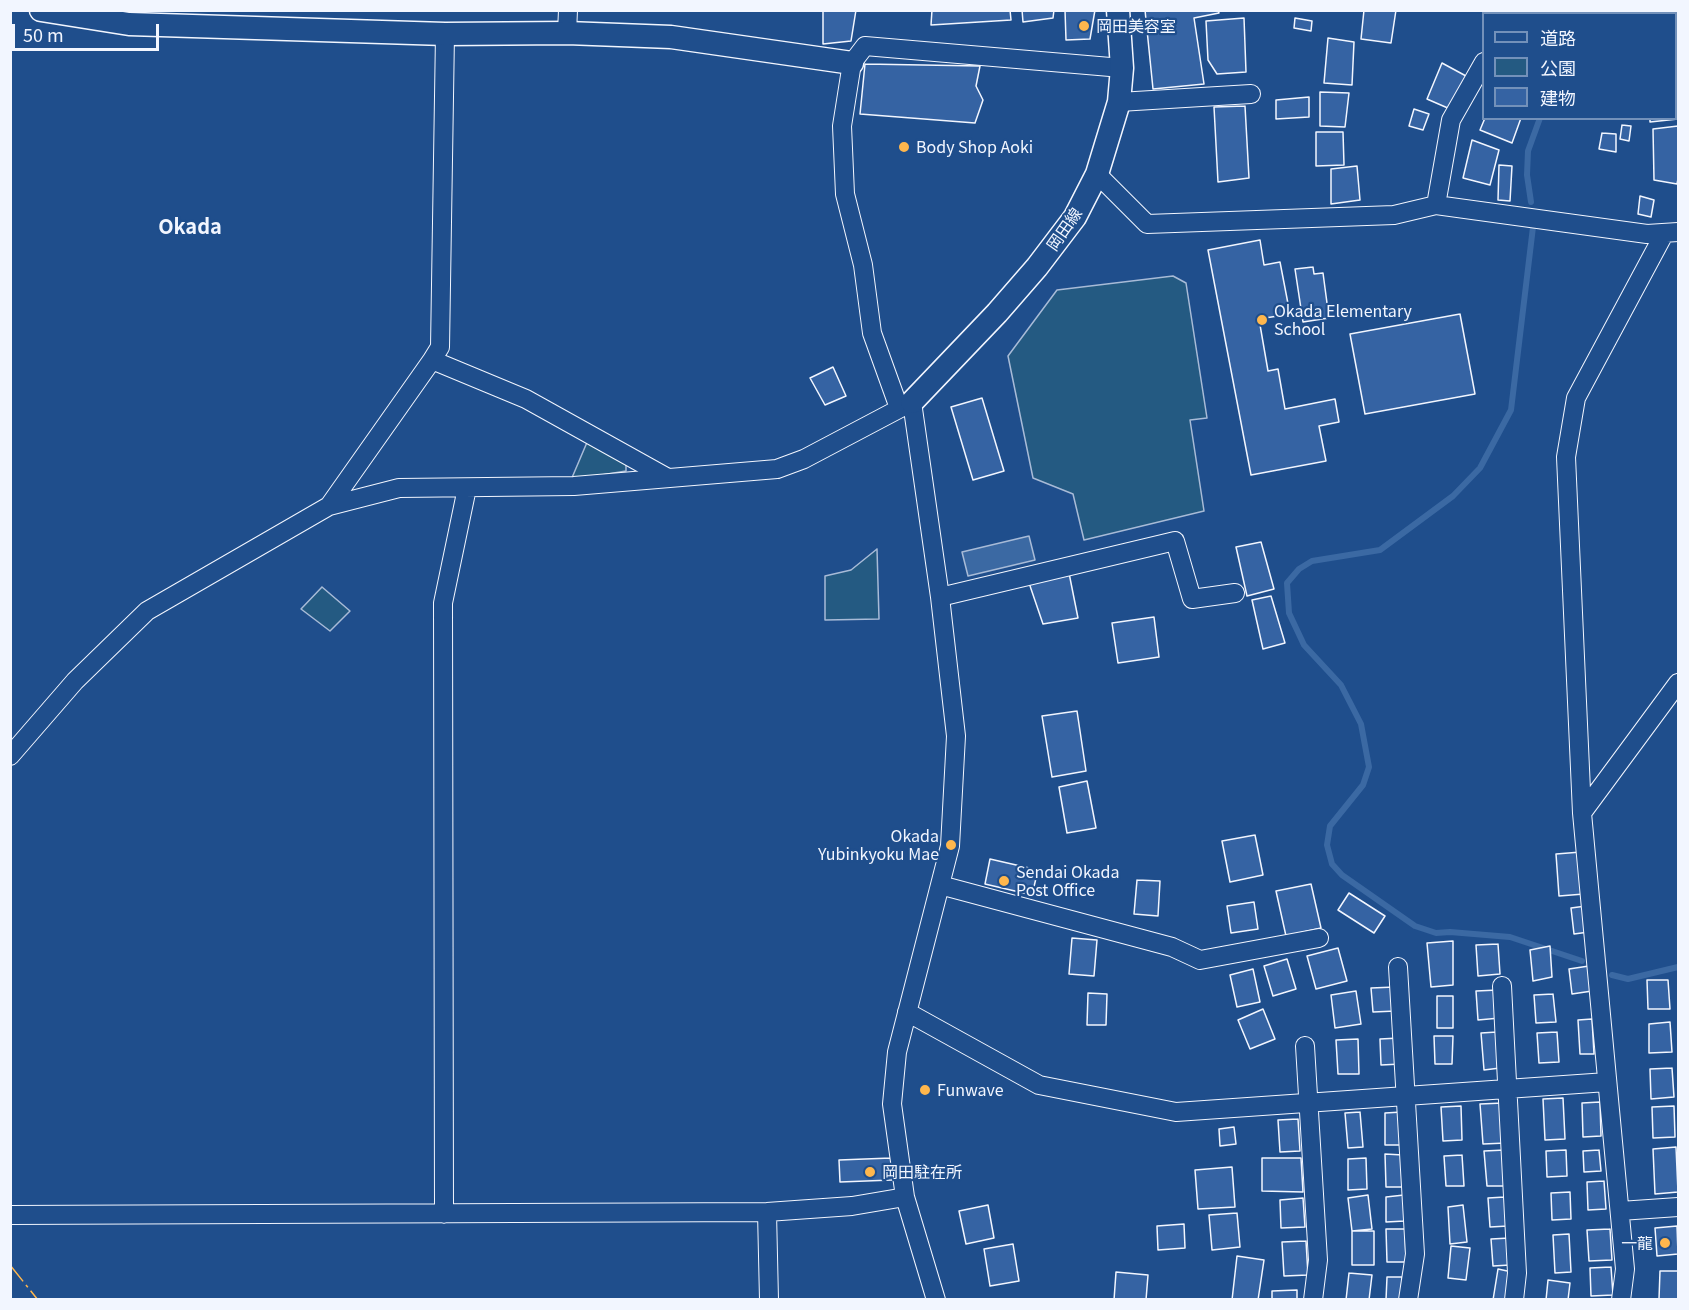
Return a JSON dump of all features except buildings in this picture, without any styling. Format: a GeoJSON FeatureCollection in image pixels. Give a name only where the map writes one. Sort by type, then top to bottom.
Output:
{"type":"FeatureCollection","features":[{"type":"Feature","properties":{"kind":"street"},"geometry":{"type":"LineString","coordinates":[[41,10],[129,24],[446,34],[568,22],[852,63]]}},
{"type":"Feature","properties":{"kind":"street","name":"岡田線"},"geometry":{"type":"LineString","coordinates":[[905,405],[997,313],[1038,267],[1075,217],[1097,174],[1119,102],[1122,68],[1118,10]]}},
{"type":"Feature","properties":{"kind":"street"},"geometry":{"type":"LineString","coordinates":[[329,506],[440,347],[446,34]]}},
{"type":"Feature","properties":{"kind":"street"},"geometry":{"type":"LineString","coordinates":[[936,1299],[905,1197],[892,1104],[897,1052],[950,846],[956,736],[940,597],[905,405],[872,333],[863,265],[845,194],[842,126],[852,63],[865,46],[1122,68]]}},
{"type":"Feature","properties":{"kind":"street"},"geometry":{"type":"LineString","coordinates":[[1436,205],[1451,120],[1482,66]]}},
{"type":"Feature","properties":{"kind":"street"},"geometry":{"type":"LineString","coordinates":[[1119,102],[1251,94]]}},
{"type":"Feature","properties":{"kind":"street"},"geometry":{"type":"LineString","coordinates":[[1097,174],[1147,224],[1394,215],[1436,205],[1647,234],[1671,233]]}},
{"type":"Feature","properties":{"kind":"street"},"geometry":{"type":"LineString","coordinates":[[1622,1299],[1625,1269],[1582,813],[1566,457],[1576,398],[1671,233]]}},
{"type":"Feature","properties":{"kind":"street"},"geometry":{"type":"LineString","coordinates":[[432,360],[526,399],[668,478]]}},
{"type":"Feature","properties":{"kind":"street"},"geometry":{"type":"LineString","coordinates":[[10,756],[75,681],[147,611],[329,506],[399,488],[574,486],[777,469],[804,459],[905,405]]}},
{"type":"Feature","properties":{"kind":"street"},"geometry":{"type":"LineString","coordinates":[[444,1214],[443,603],[467,488]]}},
{"type":"Feature","properties":{"kind":"street"},"geometry":{"type":"LineString","coordinates":[[940,597],[1175,541],[1192,599],[1236,593]]}},
{"type":"Feature","properties":{"kind":"street"},"geometry":{"type":"LineString","coordinates":[[1582,813],[1678,683]]}},
{"type":"Feature","properties":{"kind":"street"},"geometry":{"type":"LineString","coordinates":[[940,885],[1172,947],[1200,960],[1319,938]]}},
{"type":"Feature","properties":{"kind":"street"},"geometry":{"type":"LineString","coordinates":[[1398,967],[1414,1254],[1408,1299]]}},
{"type":"Feature","properties":{"kind":"street"},"geometry":{"type":"LineString","coordinates":[[1502,986],[1517,1273],[1514,1299]]}},
{"type":"Feature","properties":{"kind":"street"},"geometry":{"type":"LineString","coordinates":[[907,1012],[1039,1085],[1176,1112],[1607,1082]]}},
{"type":"Feature","properties":{"kind":"street"},"geometry":{"type":"LineString","coordinates":[[1305,1046],[1318,1260],[1313,1299]]}},
{"type":"Feature","properties":{"kind":"street"},"geometry":{"type":"LineString","coordinates":[[10,1215],[767,1212],[852,1206],[905,1197]]}},
{"type":"Feature","properties":{"kind":"street"},"geometry":{"type":"LineString","coordinates":[[1620,1211],[1678,1207]]}},
{"type":"Feature","properties":{"kind":"street"},"geometry":{"type":"LineString","coordinates":[[767,1212],[769,1299]]}},
{"type":"Feature","properties":{"kind":"green space"},"geometry":{"type":"Polygon","coordinates":[[[1173,276],[1186,283],[1207,418],[1190,420],[1204,511],[1084,540],[1073,494],[1033,478],[1008,356],[1057,290],[1173,276]]]}},
{"type":"Feature","properties":{"kind":"green space"},"geometry":{"type":"Polygon","coordinates":[[[588,440],[626,461],[626,471],[571,480],[588,440]]]}},
{"type":"Feature","properties":{"kind":"green space"},"geometry":{"type":"Polygon","coordinates":[[[877,549],[879,619],[825,620],[825,576],[851,570],[877,549]]]}},
{"type":"Feature","properties":{"kind":"green space"},"geometry":{"type":"Polygon","coordinates":[[[322,587],[350,611],[330,631],[301,609],[322,587]]]}},
{"type":"Feature","properties":{"kind":"shaded area"},"geometry":{"type":"Polygon","coordinates":[[[1029,536],[1035,560],[968,576],[962,552],[1029,536]]]}},
{"type":"Feature","properties":{"kind":"waterway"},"geometry":{"type":"LineString","coordinates":[[1531,202],[1527,175],[1528,151],[1539,120]]}},
{"type":"Feature","properties":{"kind":"waterway"},"geometry":{"type":"LineString","coordinates":[[1533,227],[1511,410],[1480,468],[1453,496],[1380,550],[1312,561],[1299,569],[1287,583],[1289,613],[1304,645],[1341,685],[1361,724],[1369,767],[1363,785],[1330,826],[1327,845],[1332,864],[1342,875],[1415,926],[1436,933],[1510,937],[1582,961]]}},
{"type":"Feature","properties":{"kind":"waterway"},"geometry":{"type":"LineString","coordinates":[[1612,975],[1628,979],[1678,967]]}},
{"type":"Feature","properties":{"kind":"power"},"geometry":{"type":"LineString","coordinates":[[10,1265],[38,1300]]}},
{"type":"Feature","properties":{"kind":"place","name":"岡田美容室"},"geometry":{"type":"Point","coordinates":[1084,26]}},
{"type":"Feature","properties":{"kind":"place","name":"Body Shop Aoki"},"geometry":{"type":"Point","coordinates":[904,147]}},
{"type":"Feature","properties":{"kind":"place","name":"Okada Elementary School"},"geometry":{"type":"Point","coordinates":[1262,320]}},
{"type":"Feature","properties":{"kind":"place","name":"Okada Yubinkyoku Mae"},"geometry":{"type":"Point","coordinates":[951,845]}},
{"type":"Feature","properties":{"kind":"place","name":"Sendai Okada Post Office"},"geometry":{"type":"Point","coordinates":[1004,881]}},
{"type":"Feature","properties":{"kind":"place","name":"Funwave"},"geometry":{"type":"Point","coordinates":[925,1090]}},
{"type":"Feature","properties":{"kind":"place","name":"岡田駐在所"},"geometry":{"type":"Point","coordinates":[870,1172]}},
{"type":"Feature","properties":{"kind":"place","name":"一龍"},"geometry":{"type":"Point","coordinates":[1665,1243]}},
{"type":"Feature","properties":{"kind":"district","name":"Okada"},"geometry":{"type":"Point","coordinates":[190,226]}}]}
